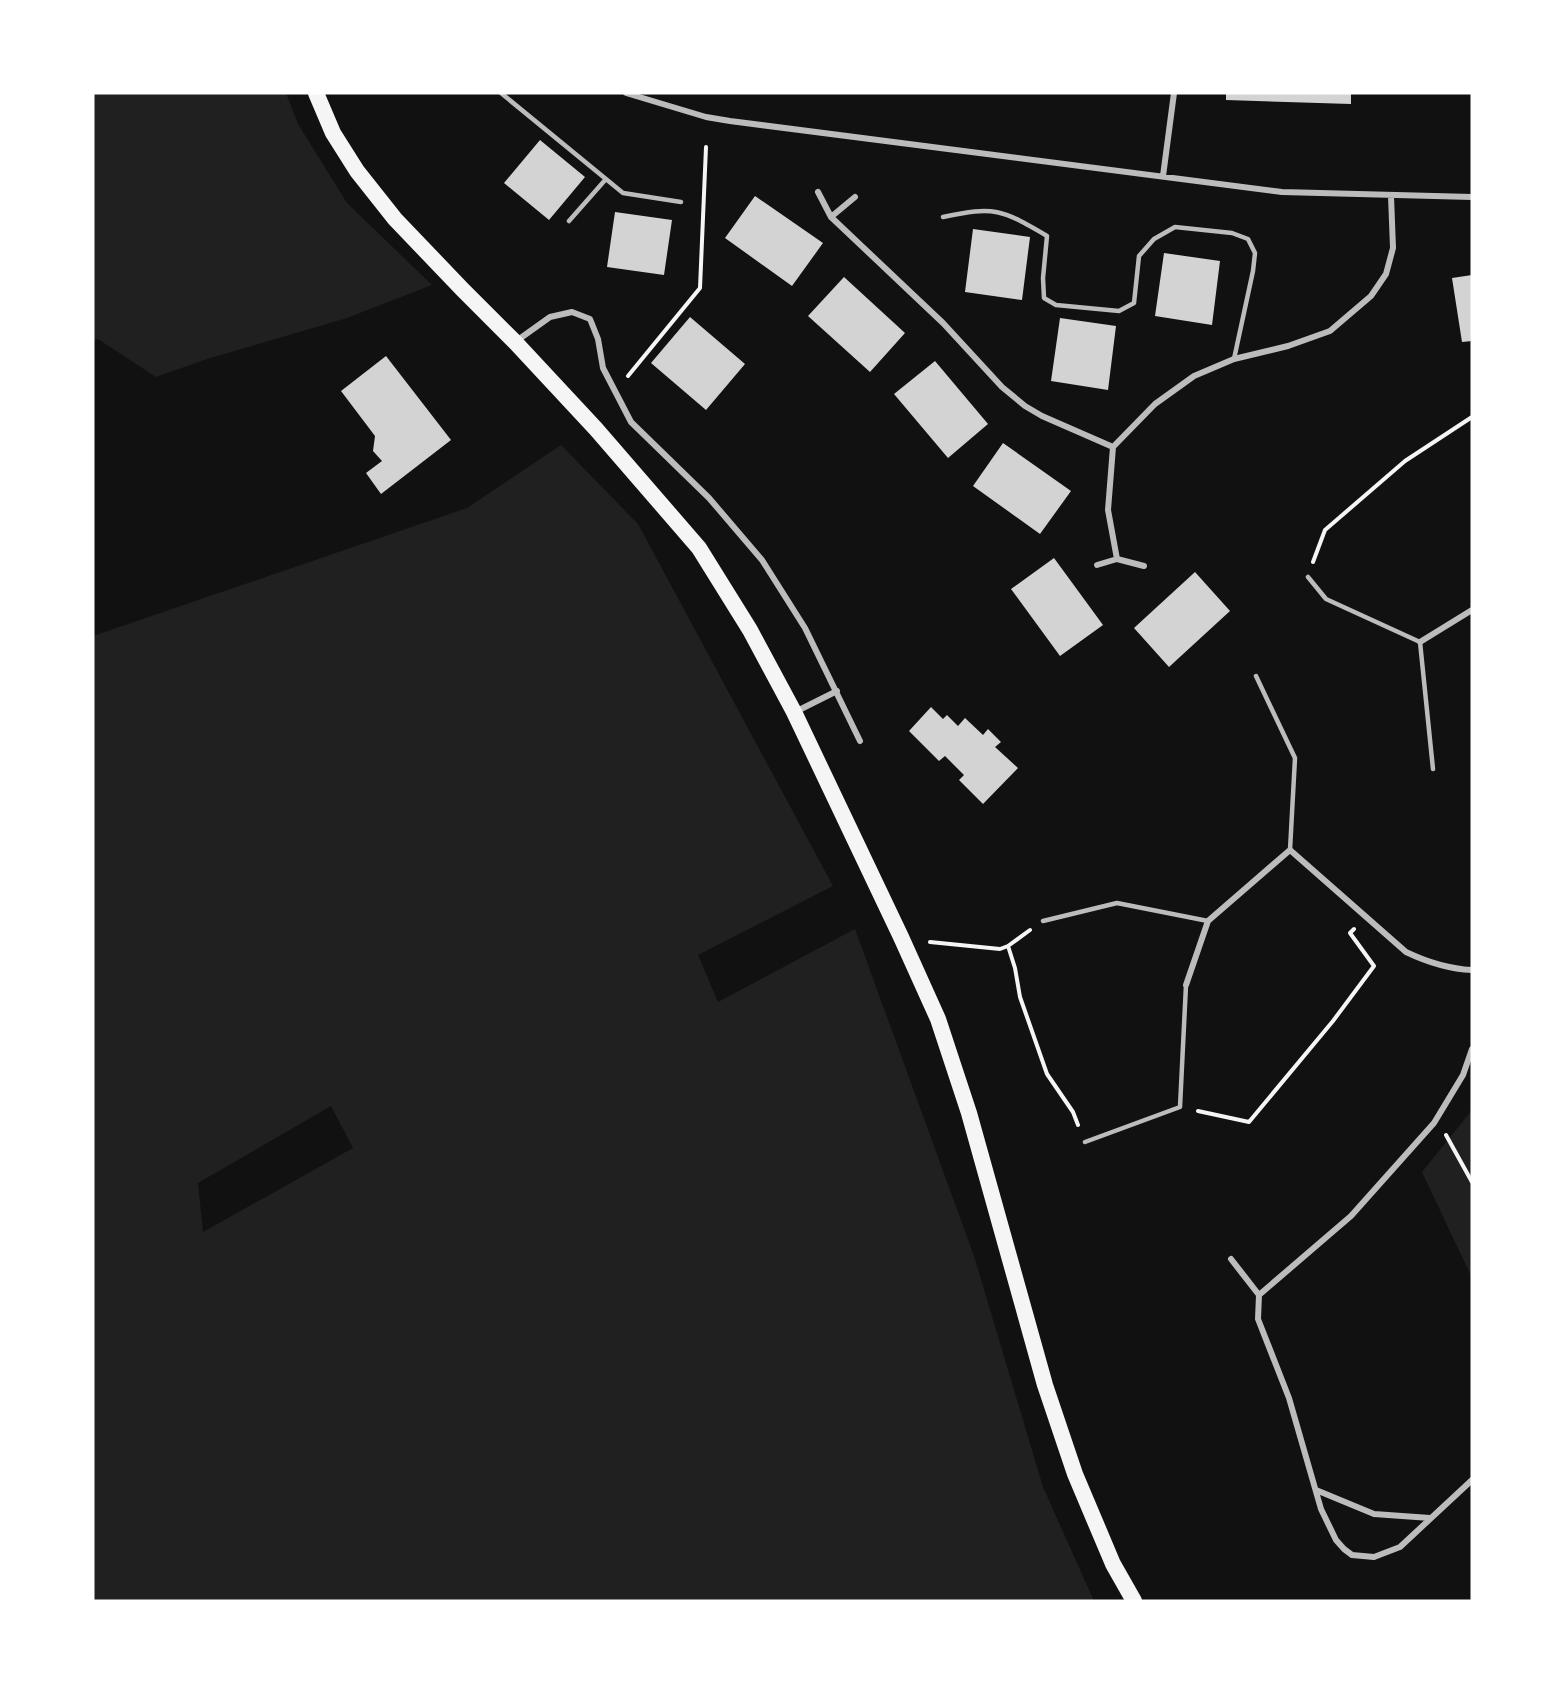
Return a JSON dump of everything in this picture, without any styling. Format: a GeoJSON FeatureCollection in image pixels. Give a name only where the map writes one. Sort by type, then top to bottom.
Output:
{"type":"FeatureCollection","features":[{"type":"Feature","properties":{"kind":"highway"},"geometry":{"type":"LineString","coordinates":[[316,93],[333,133],[357,171],[389,211],[596,429],[699,548],[750,630],[794,712],[902,937],[938,1018],[969,1113],[1045,1385],[1071,1463],[1113,1564],[1134,1601]]}},
{"type":"Feature","properties":{"kind":"street"},"geometry":{"type":"LineString","coordinates":[[626,93],[706,117],[730,121],[1282,192],[1472,197]]}},
{"type":"Feature","properties":{"kind":"street"},"geometry":{"type":"LineString","coordinates":[[1163,176],[1174,93]]}},
{"type":"Feature","properties":{"kind":"street"},"geometry":{"type":"LineString","coordinates":[[818,192],[831,217],[944,323],[1002,387],[1025,406],[1042,416],[1113,447]]}},
{"type":"Feature","properties":{"kind":"street"},"geometry":{"type":"LineString","coordinates":[[1117,559],[1108,510],[1113,447],[1155,404],[1194,376],[1234,359],[1288,346],[1330,331],[1371,296],[1386,274],[1393,248],[1391,196]]}},
{"type":"Feature","properties":{"kind":"street"},"geometry":{"type":"LineString","coordinates":[[831,217],[855,197]]}},
{"type":"Feature","properties":{"kind":"street"},"geometry":{"type":"LineString","coordinates":[[515,342],[550,317],[572,312],[590,319],[598,339],[603,368],[631,422],[709,498],[762,560],[805,628],[860,741]]}},
{"type":"Feature","properties":{"kind":"street"},"geometry":{"type":"LineString","coordinates":[[1097,565],[1117,559],[1144,566]]}},
{"type":"Feature","properties":{"kind":"street"},"geometry":{"type":"LineString","coordinates":[[1420,642],[1472,610]]}},
{"type":"Feature","properties":{"kind":"street"},"geometry":{"type":"LineString","coordinates":[[794,712],[837,691]]}},
{"type":"Feature","properties":{"kind":"street"},"geometry":{"type":"LineString","coordinates":[[1186,985],[1208,921],[1290,850],[1406,952],[1426,962],[1460,970],[1472,970]]}},
{"type":"Feature","properties":{"kind":"street"},"geometry":{"type":"LineString","coordinates":[[1259,1295],[1351,1216],[1434,1123],[1463,1075],[1472,1049]]}},
{"type":"Feature","properties":{"kind":"street"},"geometry":{"type":"LineString","coordinates":[[1231,1259],[1259,1295],[1258,1319],[1289,1398],[1321,1509],[1336,1540],[1352,1555],[1374,1557],[1400,1547],[1472,1480]]}},
{"type":"Feature","properties":{"kind":"street"},"geometry":{"type":"LineString","coordinates":[[1316,1490],[1374,1514],[1431,1518]]}},
{"type":"Feature","properties":{"kind":"lane"},"geometry":{"type":"LineString","coordinates":[[501,93],[623,193],[681,202]]}},
{"type":"Feature","properties":{"kind":"lane"},"geometry":{"type":"LineString","coordinates":[[569,221],[606,179]]}},
{"type":"Feature","properties":{"kind":"lane"},"geometry":{"type":"LineString","coordinates":[[943,217],[988,209],[1011,215],[1047,236],[1043,278],[1044,298],[1056,305],[1119,311],[1134,303],[1139,256],[1154,239],[1175,227],[1232,233],[1248,239],[1255,253],[1253,271],[1234,359]]}},
{"type":"Feature","properties":{"kind":"lane"},"geometry":{"type":"LineString","coordinates":[[1308,577],[1326,599],[1420,642],[1433,769]]}},
{"type":"Feature","properties":{"kind":"lane"},"geometry":{"type":"LineString","coordinates":[[1256,676],[1295,758],[1290,850]]}},
{"type":"Feature","properties":{"kind":"lane"},"geometry":{"type":"LineString","coordinates":[[1042,921],[1117,903],[1208,921]]}},
{"type":"Feature","properties":{"kind":"lane"},"geometry":{"type":"LineString","coordinates":[[1085,1142],[1180,1107],[1186,985]]}},
{"type":"Feature","properties":{"kind":"path"},"geometry":{"type":"LineString","coordinates":[[615,393],[700,288],[706,147]]}},
{"type":"Feature","properties":{"kind":"path"},"geometry":{"type":"LineString","coordinates":[[1308,577],[1325,530],[1405,461],[1472,417]]}},
{"type":"Feature","properties":{"kind":"path"},"geometry":{"type":"LineString","coordinates":[[1180,1107],[1249,1122],[1333,1021],[1374,966],[1350,933],[1365,916]]}},
{"type":"Feature","properties":{"kind":"path"},"geometry":{"type":"LineString","coordinates":[[926,942],[1000,949],[1008,946],[1042,921]]}},
{"type":"Feature","properties":{"kind":"path"},"geometry":{"type":"LineString","coordinates":[[1008,946],[1016,968],[1020,997],[1047,1074],[1073,1112],[1085,1142]]}},
{"type":"Feature","properties":{"kind":"path"},"geometry":{"type":"LineString","coordinates":[[1434,1123],[1449,1138],[1472,1182]]}},
{"type":"Feature","properties":{"kind":"shaded area"},"geometry":{"type":"Polygon","coordinates":[[[93,93],[286,93],[298,124],[347,203],[432,285],[347,318],[207,359],[156,377],[98,339],[93,340],[93,93]]]}},
{"type":"Feature","properties":{"kind":"shaded area"},"geometry":{"type":"Polygon","coordinates":[[[561,445],[638,524],[833,886],[698,955],[718,1002],[855,929],[974,1256],[1043,1487],[1094,1601],[93,1601],[93,636],[467,508],[561,445]],[[331,1106],[198,1183],[203,1232],[353,1148],[331,1106]]]}},
{"type":"Feature","properties":{"kind":"shaded area"},"geometry":{"type":"Polygon","coordinates":[[[1472,1110],[1472,1278],[1422,1172],[1472,1110]]]}},
{"type":"Feature","properties":{"kind":"building"},"geometry":{"type":"Polygon","coordinates":[[[1226,93],[1351,93],[1351,104],[1226,100],[1226,93]]]}},
{"type":"Feature","properties":{"kind":"building"},"geometry":{"type":"Polygon","coordinates":[[[540,140],[585,177],[549,220],[504,183],[540,140]]]}},
{"type":"Feature","properties":{"kind":"building"},"geometry":{"type":"Polygon","coordinates":[[[755,196],[823,243],[792,286],[725,238],[755,196]]]}},
{"type":"Feature","properties":{"kind":"building"},"geometry":{"type":"Polygon","coordinates":[[[615,212],[672,220],[664,275],[607,267],[615,212]]]}},
{"type":"Feature","properties":{"kind":"building"},"geometry":{"type":"Polygon","coordinates":[[[973,229],[1030,237],[1022,300],[965,292],[973,229]]]}},
{"type":"Feature","properties":{"kind":"building"},"geometry":{"type":"Polygon","coordinates":[[[1164,253],[1220,261],[1212,325],[1155,316],[1164,253]]]}},
{"type":"Feature","properties":{"kind":"building"},"geometry":{"type":"Polygon","coordinates":[[[1472,275],[1472,341],[1462,342],[1452,278],[1472,275]]]}},
{"type":"Feature","properties":{"kind":"building"},"geometry":{"type":"Polygon","coordinates":[[[844,277],[905,333],[870,372],[808,316],[844,277]]]}},
{"type":"Feature","properties":{"kind":"building"},"geometry":{"type":"Polygon","coordinates":[[[690,317],[745,364],[706,410],[651,363],[690,317]]]}},
{"type":"Feature","properties":{"kind":"building"},"geometry":{"type":"Polygon","coordinates":[[[1060,318],[1116,326],[1108,390],[1051,381],[1060,318]]]}},
{"type":"Feature","properties":{"kind":"building"},"geometry":{"type":"Polygon","coordinates":[[[386,356],[451,440],[381,494],[366,473],[382,461],[373,451],[375,436],[341,391],[386,356]]]}},
{"type":"Feature","properties":{"kind":"building"},"geometry":{"type":"Polygon","coordinates":[[[935,361],[988,424],[948,458],[894,394],[935,361]]]}},
{"type":"Feature","properties":{"kind":"building"},"geometry":{"type":"Polygon","coordinates":[[[1003,443],[1071,491],[1040,534],[973,486],[1003,443]]]}},
{"type":"Feature","properties":{"kind":"building"},"geometry":{"type":"Polygon","coordinates":[[[1054,558],[1103,625],[1060,656],[1011,589],[1054,558]]]}},
{"type":"Feature","properties":{"kind":"building"},"geometry":{"type":"Polygon","coordinates":[[[1195,572],[1230,611],[1169,667],[1134,628],[1195,572]]]}},
{"type":"Feature","properties":{"kind":"building"},"geometry":{"type":"Polygon","coordinates":[[[931,707],[943,719],[947,715],[958,726],[965,718],[983,735],[988,729],[1001,742],[995,747],[1018,768],[983,804],[959,780],[964,775],[945,756],[939,761],[909,731],[931,707]]]}}]}
